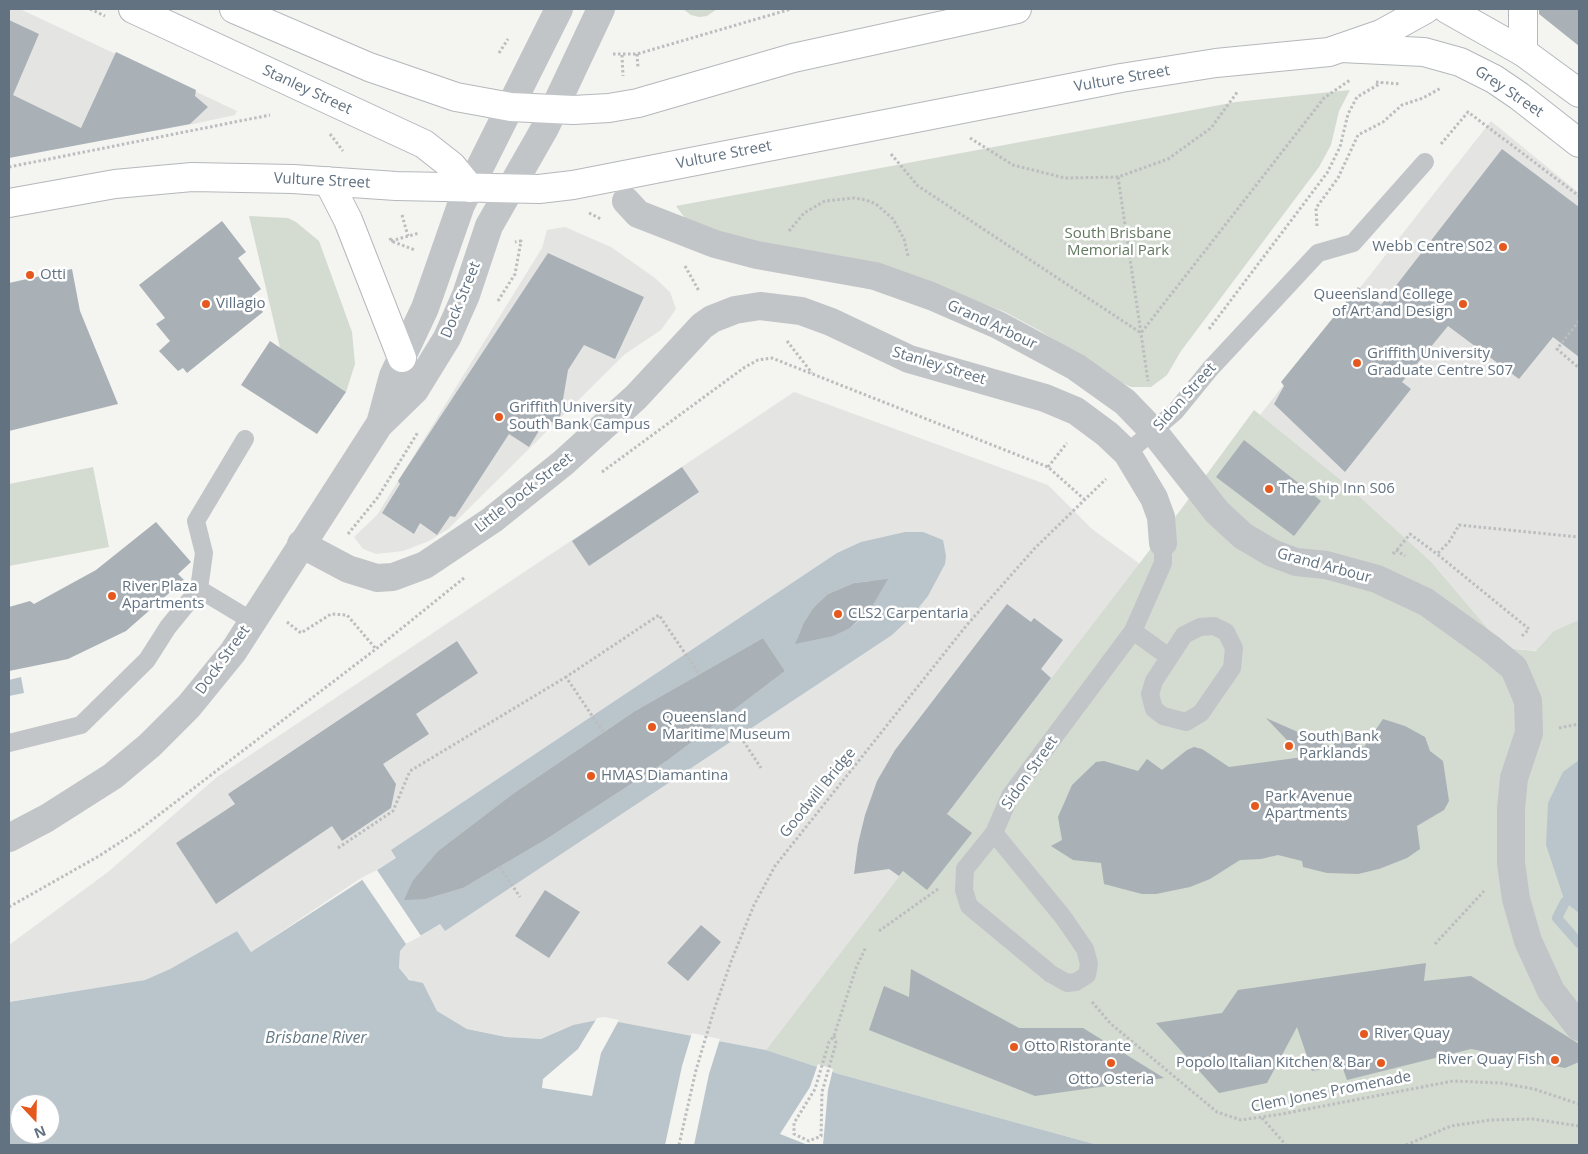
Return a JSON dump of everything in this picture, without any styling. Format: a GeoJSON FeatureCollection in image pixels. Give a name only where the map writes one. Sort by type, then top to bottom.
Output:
{"type":"FeatureCollection","features":[{"type":"Feature","properties":{"kind":"main road","name":"Stanley Street"},"geometry":{"type":"LineString","coordinates":[[133,9],[424,144],[452,166],[470,188]]}},
{"type":"Feature","properties":{"kind":"main road"},"geometry":{"type":"LineString","coordinates":[[234,9],[267,16],[369,67],[456,97],[511,107],[554,110],[593,110],[638,102],[793,58],[1017,9]]}},
{"type":"Feature","properties":{"kind":"main road","name":"Vulture Street"},"geometry":{"type":"LineString","coordinates":[[9,203],[115,184],[192,177],[237,176],[396,186],[470,188],[539,188],[573,185],[1121,78],[1216,63],[1317,54],[1381,34],[1426,9]]}},
{"type":"Feature","properties":{"kind":"main road"},"geometry":{"type":"LineString","coordinates":[[1447,9],[1524,52],[1579,94]]}},
{"type":"Feature","properties":{"kind":"main road"},"geometry":{"type":"LineString","coordinates":[[1523,9],[1524,52]]}},
{"type":"Feature","properties":{"kind":"main road","name":"Grey Street"},"geometry":{"type":"LineString","coordinates":[[1341,48],[1424,52],[1460,62],[1475,68],[1519,96],[1579,143]]}},
{"type":"Feature","properties":{"kind":"main road"},"geometry":{"type":"LineString","coordinates":[[328,181],[348,220],[402,358]]}},
{"type":"Feature","properties":{"kind":"street","name":"Dock Street"},"geometry":{"type":"LineString","coordinates":[[379,425],[392,376],[425,308],[452,229],[470,188],[559,9]]}},
{"type":"Feature","properties":{"kind":"street","name":"Dock Street"},"geometry":{"type":"LineString","coordinates":[[9,838],[47,818],[113,776],[150,745],[189,706],[233,652],[379,425],[415,390],[447,338],[466,295],[489,226],[554,110],[601,9]]}},
{"type":"Feature","properties":{"kind":"street","name":"Grand Arbour"},"geometry":{"type":"LineString","coordinates":[[626,201],[638,214],[740,252],[844,268],[905,286],[998,325],[1057,356],[1118,397],[1154,432],[1217,512],[1243,536],[1272,553],[1296,562],[1326,565],[1377,580],[1426,602],[1490,648],[1514,668],[1528,701],[1528,733],[1514,778],[1511,809],[1511,863],[1516,899],[1528,941],[1551,992],[1579,1027]]}},
{"type":"Feature","properties":{"kind":"street","name":"Stanley Street"},"geometry":{"type":"LineString","coordinates":[[712,319],[735,310],[753,307],[774,307],[801,311],[831,322],[909,359],[1059,403],[1087,419],[1127,454]]}},
{"type":"Feature","properties":{"kind":"street","name":"Little Dock Street"},"geometry":{"type":"LineString","coordinates":[[301,544],[348,569],[377,578],[392,577],[424,565],[492,520],[564,463],[636,397],[689,339],[712,319]]}},
{"type":"Feature","properties":{"kind":"street","name":"Sidon Street"},"geometry":{"type":"LineString","coordinates":[[1127,454],[1154,498],[1161,517],[1163,543]]}},
{"type":"Feature","properties":{"kind":"lane","name":"Sidon Street"},"geometry":{"type":"LineString","coordinates":[[1127,454],[1175,412],[1210,369],[1318,253],[1353,242],[1425,162]]}},
{"type":"Feature","properties":{"kind":"lane"},"geometry":{"type":"LineString","coordinates":[[9,743],[81,724],[147,660],[168,627],[198,589],[204,553],[196,521],[245,439]]}},
{"type":"Feature","properties":{"kind":"lane","name":"Sidon Street"},"geometry":{"type":"LineString","coordinates":[[964,869],[994,833],[1010,796],[1133,631],[1163,563],[1163,543]]}},
{"type":"Feature","properties":{"kind":"lane"},"geometry":{"type":"LineString","coordinates":[[198,589],[252,621]]}},
{"type":"Feature","properties":{"kind":"lane"},"geometry":{"type":"LineString","coordinates":[[1214,626],[1226,632],[1234,648],[1232,668],[1201,713],[1186,722],[1172,720],[1154,709],[1150,694],[1154,680],[1169,658],[1184,635],[1200,627],[1214,626]]}},
{"type":"Feature","properties":{"kind":"lane"},"geometry":{"type":"LineString","coordinates":[[1133,631],[1169,658]]}},
{"type":"Feature","properties":{"kind":"lane"},"geometry":{"type":"LineString","coordinates":[[964,869],[964,890],[969,906],[1051,974],[1067,984],[1076,982],[1087,975],[1089,964],[1084,949],[1063,918],[994,833]]}},
{"type":"Feature","properties":{"kind":"path"},"geometry":{"type":"LineString","coordinates":[[609,54],[636,54],[791,9]]}},
{"type":"Feature","properties":{"kind":"path"},"geometry":{"type":"LineString","coordinates":[[636,54],[638,68]]}},
{"type":"Feature","properties":{"kind":"path"},"geometry":{"type":"LineString","coordinates":[[622,55],[622,66]]}},
{"type":"Feature","properties":{"kind":"path"},"geometry":{"type":"LineString","coordinates":[[1141,333],[1324,98],[1351,80]]}},
{"type":"Feature","properties":{"kind":"path"},"geometry":{"type":"LineString","coordinates":[[1207,332],[1327,173],[1340,147],[1348,114],[1357,97],[1382,83]]}},
{"type":"Feature","properties":{"kind":"path"},"geometry":{"type":"LineString","coordinates":[[968,137],[1013,165],[1039,172],[1065,178],[1118,177],[1168,159],[1212,128],[1243,85]]}},
{"type":"Feature","properties":{"kind":"path"},"geometry":{"type":"LineString","coordinates":[[1318,253],[1316,208],[1338,178],[1358,135],[1383,122],[1402,105],[1424,98],[1447,85]]}},
{"type":"Feature","properties":{"kind":"path"},"geometry":{"type":"LineString","coordinates":[[1425,162],[1468,112],[1579,196]]}},
{"type":"Feature","properties":{"kind":"path"},"geometry":{"type":"LineString","coordinates":[[9,167],[270,115]]}},
{"type":"Feature","properties":{"kind":"path"},"geometry":{"type":"LineString","coordinates":[[889,152],[918,186],[1141,333]]}},
{"type":"Feature","properties":{"kind":"path"},"geometry":{"type":"LineString","coordinates":[[1118,177],[1148,387]]}},
{"type":"Feature","properties":{"kind":"path"},"geometry":{"type":"LineString","coordinates":[[778,259],[794,221],[804,212],[825,201],[838,198],[860,199],[876,204],[886,211],[900,229],[907,249],[908,260],[905,286]]}},
{"type":"Feature","properties":{"kind":"path"},"geometry":{"type":"LineString","coordinates":[[399,207],[408,236]]}},
{"type":"Feature","properties":{"kind":"path"},"geometry":{"type":"LineString","coordinates":[[387,232],[391,241],[422,253]]}},
{"type":"Feature","properties":{"kind":"path"},"geometry":{"type":"LineString","coordinates":[[382,244],[422,232]]}},
{"type":"Feature","properties":{"kind":"path"},"geometry":{"type":"LineString","coordinates":[[1579,321],[1557,349],[1579,368]]}},
{"type":"Feature","properties":{"kind":"path"},"geometry":{"type":"LineString","coordinates":[[780,339],[789,341],[812,374]]}},
{"type":"Feature","properties":{"kind":"path"},"geometry":{"type":"LineString","coordinates":[[595,476],[758,360],[772,358],[1048,467],[1084,500]]}},
{"type":"Feature","properties":{"kind":"path"},"geometry":{"type":"LineString","coordinates":[[1048,467],[1069,440]]}},
{"type":"Feature","properties":{"kind":"path","name":"Goodwill Bridge"},"geometry":{"type":"LineString","coordinates":[[679,1145],[696,1070],[717,1002],[754,905],[775,866],[966,626],[1072,510],[1102,484],[1127,454]]}},
{"type":"Feature","properties":{"kind":"path"},"geometry":{"type":"LineString","coordinates":[[1437,554],[1449,542],[1459,525],[1579,537]]}},
{"type":"Feature","properties":{"kind":"path"},"geometry":{"type":"LineString","coordinates":[[1377,580],[1396,550],[1410,534],[1529,629],[1519,640]]}},
{"type":"Feature","properties":{"kind":"path"},"geometry":{"type":"LineString","coordinates":[[1396,550],[1412,561]]}},
{"type":"Feature","properties":{"kind":"path"},"geometry":{"type":"LineString","coordinates":[[9,907],[99,856],[139,830],[376,649],[467,576]]}},
{"type":"Feature","properties":{"kind":"path"},"geometry":{"type":"LineString","coordinates":[[287,622],[301,633],[330,614],[347,615],[376,649]]}},
{"type":"Feature","properties":{"kind":"path"},"geometry":{"type":"LineString","coordinates":[[338,848],[393,811],[410,771],[566,677],[659,615],[699,674]]}},
{"type":"Feature","properties":{"kind":"path"},"geometry":{"type":"LineString","coordinates":[[566,677],[603,732]]}},
{"type":"Feature","properties":{"kind":"path"},"geometry":{"type":"LineString","coordinates":[[727,716],[761,768]]}},
{"type":"Feature","properties":{"kind":"path"},"geometry":{"type":"LineString","coordinates":[[1435,944],[1511,863]]}},
{"type":"Feature","properties":{"kind":"path"},"geometry":{"type":"LineString","coordinates":[[500,867],[520,896]]}},
{"type":"Feature","properties":{"kind":"path"},"geometry":{"type":"LineString","coordinates":[[879,931],[964,869]]}},
{"type":"Feature","properties":{"kind":"path"},"geometry":{"type":"LineString","coordinates":[[834,1036],[836,1043],[822,1092],[821,1136],[809,1141],[794,1134],[794,1123],[815,1089],[829,1042],[834,1036],[856,968],[866,947]]}},
{"type":"Feature","properties":{"kind":"path","name":"Clem Jones Promenade"},"geometry":{"type":"LineString","coordinates":[[1076,982],[1111,1024],[1217,1112],[1242,1120],[1262,1118],[1453,1081],[1501,1083],[1534,1089],[1579,1104]]}},
{"type":"Feature","properties":{"kind":"path"},"geometry":{"type":"LineString","coordinates":[[1262,1118],[1286,1145]]}},
{"type":"Feature","properties":{"kind":"path"},"geometry":{"type":"LineString","coordinates":[[1406,1145],[1451,1126],[1490,1120],[1533,1119],[1558,1121],[1579,1126]]}},
{"type":"Feature","properties":{"kind":"shaded area"},"geometry":{"type":"Polygon","coordinates":[[[9,9],[20,9],[237,111],[235,115],[193,124],[9,157],[9,9]]]}},
{"type":"Feature","properties":{"kind":"shaded area","name":"Queensland College of Art and Design"},"geometry":{"type":"Polygon","coordinates":[[[1491,121],[1579,193],[1579,654],[1504,648],[1341,480],[1260,415],[1491,121]]]}},
{"type":"Feature","properties":{"kind":"shaded area","name":"Griffith University South Bank Campus"},"geometry":{"type":"Polygon","coordinates":[[[565,227],[611,247],[655,278],[670,292],[676,309],[661,330],[625,354],[448,529],[429,541],[403,551],[376,554],[363,549],[354,537],[377,515],[542,248],[547,230],[565,227]]]}},
{"type":"Feature","properties":{"kind":"shaded area","name":"Queensland Maritime Museum"},"geometry":{"type":"Polygon","coordinates":[[[794,392],[1048,485],[1092,529],[1140,564],[766,1050],[618,1022],[573,1025],[541,1039],[506,1037],[467,1029],[437,1011],[423,983],[416,983],[403,975],[399,968],[400,951],[361,878],[251,952],[237,931],[170,969],[145,980],[9,1002],[9,945],[108,872],[217,777],[794,392]]]}},
{"type":"Feature","properties":{"kind":"green space"},"geometry":{"type":"Polygon","coordinates":[[[683,9],[717,9],[707,16],[699,17],[691,15],[683,9]]]}},
{"type":"Feature","properties":{"kind":"green space","name":"South Brisbane Memorial Park"},"geometry":{"type":"Polygon","coordinates":[[[1350,90],[1339,111],[1331,145],[1319,167],[1181,351],[1167,375],[1151,387],[1131,387],[1122,383],[1042,332],[1005,312],[969,298],[712,232],[685,218],[676,206],[1236,102],[1350,90]]]}},
{"type":"Feature","properties":{"kind":"green space"},"geometry":{"type":"Polygon","coordinates":[[[249,216],[288,218],[296,222],[319,241],[352,332],[355,364],[346,392],[280,348],[249,216]]]}},
{"type":"Feature","properties":{"kind":"green space","name":"South Bank Parklands"},"geometry":{"type":"Polygon","coordinates":[[[1254,410],[1341,480],[1431,562],[1504,648],[1536,651],[1554,631],[1579,620],[1579,1145],[1098,1145],[839,1074],[766,1050],[1182,508],[1254,410]]]}},
{"type":"Feature","properties":{"kind":"green space"},"geometry":{"type":"Polygon","coordinates":[[[93,467],[109,547],[9,566],[9,484],[93,467]]]}},
{"type":"Feature","properties":{"kind":"water","name":"Brisbane River"},"geometry":{"type":"Polygon","coordinates":[[[905,532],[923,532],[943,540],[946,556],[945,564],[928,596],[911,617],[892,635],[445,931],[440,924],[406,944],[400,951],[399,968],[409,980],[423,983],[437,1011],[467,1029],[506,1037],[541,1039],[573,1025],[603,1019],[766,1050],[839,1074],[1098,1145],[9,1145],[9,1002],[145,980],[170,969],[237,931],[251,952],[396,858],[391,850],[837,553],[861,542],[905,532]],[[883,582],[854,583],[828,594],[814,607],[804,622],[797,639],[850,628],[871,608],[883,582]],[[763,638],[635,711],[514,793],[438,851],[413,880],[408,897],[426,899],[463,888],[545,840],[668,760],[785,671],[763,638]]]}},
{"type":"Feature","properties":{"kind":"water"},"geometry":{"type":"Polygon","coordinates":[[[21,677],[24,693],[9,696],[9,680],[21,677]]]}},
{"type":"Feature","properties":{"kind":"water"},"geometry":{"type":"Polygon","coordinates":[[[1579,760],[1579,913],[1565,902],[1546,845],[1548,803],[1563,772],[1579,760]]]}},
{"type":"Feature","properties":{"kind":"pier"},"geometry":{"type":"Polygon","coordinates":[[[377,870],[421,936],[406,944],[361,878],[377,870]]]}},
{"type":"Feature","properties":{"kind":"pier"},"geometry":{"type":"Polygon","coordinates":[[[604,1017],[619,1020],[601,1053],[592,1096],[542,1088],[543,1079],[578,1049],[597,1018],[604,1017]]]}},
{"type":"Feature","properties":{"kind":"pier"},"geometry":{"type":"Polygon","coordinates":[[[692,1033],[720,1039],[709,1074],[694,1145],[665,1145],[682,1066],[692,1033]]]}},
{"type":"Feature","properties":{"kind":"pier"},"geometry":{"type":"Polygon","coordinates":[[[818,1064],[833,1069],[828,1090],[823,1145],[808,1145],[780,1134],[810,1087],[818,1064]]]}},
{"type":"Feature","properties":{"kind":"building"},"geometry":{"type":"Polygon","coordinates":[[[1539,9],[1579,9],[1579,46],[1539,14],[1539,9]]]}},
{"type":"Feature","properties":{"kind":"building"},"geometry":{"type":"Polygon","coordinates":[[[9,20],[39,34],[13,95],[81,128],[116,52],[196,90],[195,96],[208,107],[190,124],[9,158],[9,20]]]}},
{"type":"Feature","properties":{"kind":"building"},"geometry":{"type":"Polygon","coordinates":[[[1502,149],[1579,207],[1579,357],[1553,337],[1519,379],[1448,326],[1402,382],[1411,389],[1345,472],[1274,404],[1284,386],[1281,382],[1358,287],[1381,305],[1502,149]]]}},
{"type":"Feature","properties":{"kind":"building","name":"Villagio"},"geometry":{"type":"Polygon","coordinates":[[[222,221],[246,252],[238,258],[261,289],[252,296],[263,312],[187,373],[183,368],[178,371],[159,351],[170,341],[156,324],[165,318],[139,285],[222,221]]]}},
{"type":"Feature","properties":{"kind":"building","name":"Griffith University South Bank Campus"},"geometry":{"type":"Polygon","coordinates":[[[548,253],[644,297],[615,359],[584,345],[568,370],[559,423],[545,421],[529,447],[509,434],[455,517],[450,516],[437,535],[420,523],[414,534],[382,513],[400,484],[398,481],[548,253]]]}},
{"type":"Feature","properties":{"kind":"building"},"geometry":{"type":"Polygon","coordinates":[[[72,269],[80,311],[118,404],[9,431],[9,283],[72,269]]]}},
{"type":"Feature","properties":{"kind":"building"},"geometry":{"type":"Polygon","coordinates":[[[270,341],[346,392],[317,434],[241,385],[270,341]]]}},
{"type":"Feature","properties":{"kind":"building","name":"The Ship Inn S06"},"geometry":{"type":"Polygon","coordinates":[[[1244,440],[1321,501],[1294,536],[1216,477],[1244,440]]]}},
{"type":"Feature","properties":{"kind":"building"},"geometry":{"type":"Polygon","coordinates":[[[682,467],[699,492],[589,566],[572,541],[682,467]]]}},
{"type":"Feature","properties":{"kind":"building","name":"River Plaza Apartments"},"geometry":{"type":"Polygon","coordinates":[[[156,522],[191,562],[178,574],[184,580],[126,631],[68,659],[9,671],[9,607],[30,601],[34,604],[96,570],[156,522]]]}},
{"type":"Feature","properties":{"kind":"building","name":"CLS2 Carpentaria"},"geometry":{"type":"Polygon","coordinates":[[[888,579],[871,608],[850,628],[833,636],[795,644],[804,622],[814,607],[828,594],[854,583],[888,579]]]}},
{"type":"Feature","properties":{"kind":"building"},"geometry":{"type":"Polygon","coordinates":[[[1007,604],[1031,622],[1034,618],[1063,640],[1041,669],[1051,678],[947,814],[972,833],[927,890],[903,871],[899,876],[889,869],[854,874],[858,844],[865,815],[877,781],[895,750],[1007,604]]]}},
{"type":"Feature","properties":{"kind":"building","name":"HMAS Diamantina"},"geometry":{"type":"Polygon","coordinates":[[[763,638],[785,671],[668,760],[545,840],[463,888],[426,899],[404,900],[413,880],[438,851],[514,793],[635,711],[763,638]]]}},
{"type":"Feature","properties":{"kind":"building"},"geometry":{"type":"Polygon","coordinates":[[[457,641],[478,673],[416,714],[429,734],[383,764],[396,784],[391,808],[342,841],[332,826],[216,904],[176,843],[235,804],[228,794],[457,641]]]}},
{"type":"Feature","properties":{"kind":"building","name":"Park Avenue Apartments"},"geometry":{"type":"Polygon","coordinates":[[[1266,718],[1332,747],[1342,733],[1364,747],[1383,719],[1405,726],[1425,737],[1430,751],[1443,761],[1449,801],[1444,810],[1417,826],[1420,849],[1407,858],[1379,869],[1358,874],[1327,873],[1303,867],[1302,861],[1278,855],[1261,859],[1240,860],[1210,879],[1190,887],[1156,894],[1142,894],[1104,884],[1101,863],[1073,860],[1051,846],[1062,840],[1058,817],[1072,785],[1096,762],[1104,761],[1138,771],[1147,759],[1162,770],[1187,750],[1194,747],[1202,749],[1229,767],[1303,757],[1266,718]]]}},
{"type":"Feature","properties":{"kind":"building"},"geometry":{"type":"Polygon","coordinates":[[[545,890],[580,912],[549,958],[515,936],[545,890]]]}},
{"type":"Feature","properties":{"kind":"building"},"geometry":{"type":"Polygon","coordinates":[[[701,925],[721,942],[688,981],[667,963],[701,925]]]}},
{"type":"Feature","properties":{"kind":"building","name":"River Quay"},"geometry":{"type":"Polygon","coordinates":[[[1426,963],[1424,981],[1471,976],[1579,1044],[1579,1062],[1565,1068],[1471,1049],[1347,1080],[1342,1066],[1312,1071],[1297,1027],[1267,1083],[1219,1093],[1156,1023],[1222,1013],[1238,990],[1426,963]]]}},
{"type":"Feature","properties":{"kind":"building","name":"Otto Ristorante"},"geometry":{"type":"Polygon","coordinates":[[[911,969],[1019,1028],[1083,1028],[1164,1078],[1035,1096],[869,1030],[884,986],[909,997],[911,969]]]}},
{"type":"Feature","properties":{"kind":"waterway"},"geometry":{"type":"LineString","coordinates":[[1565,902],[1557,918],[1579,943]]}},
{"type":"Feature","properties":{"kind":"place","name":"Webb Centre S02"},"geometry":{"type":"Point","coordinates":[1503,247]}},
{"type":"Feature","properties":{"kind":"place","name":"Otti"},"geometry":{"type":"Point","coordinates":[30,275]}},
{"type":"Feature","properties":{"kind":"place","name":"Villagio"},"geometry":{"type":"Point","coordinates":[206,304]}},
{"type":"Feature","properties":{"kind":"place","name":"Queensland College of Art and Design"},"geometry":{"type":"Point","coordinates":[1463,304]}},
{"type":"Feature","properties":{"kind":"place","name":"Griffith University Graduate Centre S07"},"geometry":{"type":"Point","coordinates":[1357,363]}},
{"type":"Feature","properties":{"kind":"place","name":"Griffith University South Bank Campus"},"geometry":{"type":"Point","coordinates":[499,417]}},
{"type":"Feature","properties":{"kind":"place","name":"The Ship Inn S06"},"geometry":{"type":"Point","coordinates":[1269,489]}},
{"type":"Feature","properties":{"kind":"place","name":"River Plaza Apartments"},"geometry":{"type":"Point","coordinates":[112,596]}},
{"type":"Feature","properties":{"kind":"place","name":"CLS2 Carpentaria"},"geometry":{"type":"Point","coordinates":[838,614]}},
{"type":"Feature","properties":{"kind":"place","name":"Queensland Maritime Museum"},"geometry":{"type":"Point","coordinates":[652,727]}},
{"type":"Feature","properties":{"kind":"place","name":"South Bank Parklands"},"geometry":{"type":"Point","coordinates":[1289,746]}},
{"type":"Feature","properties":{"kind":"place","name":"HMAS Diamantina"},"geometry":{"type":"Point","coordinates":[591,776]}},
{"type":"Feature","properties":{"kind":"place","name":"Park Avenue Apartments"},"geometry":{"type":"Point","coordinates":[1255,806]}},
{"type":"Feature","properties":{"kind":"place","name":"River Quay"},"geometry":{"type":"Point","coordinates":[1364,1034]}},
{"type":"Feature","properties":{"kind":"place","name":"Otto Ristorante"},"geometry":{"type":"Point","coordinates":[1014,1047]}},
{"type":"Feature","properties":{"kind":"place","name":"River Quay Fish"},"geometry":{"type":"Point","coordinates":[1555,1060]}},
{"type":"Feature","properties":{"kind":"place","name":"Otto Osteria"},"geometry":{"type":"Point","coordinates":[1111,1063]}},
{"type":"Feature","properties":{"kind":"place","name":"Popolo Italian Kitchen & Bar"},"geometry":{"type":"Point","coordinates":[1381,1063]}}]}
